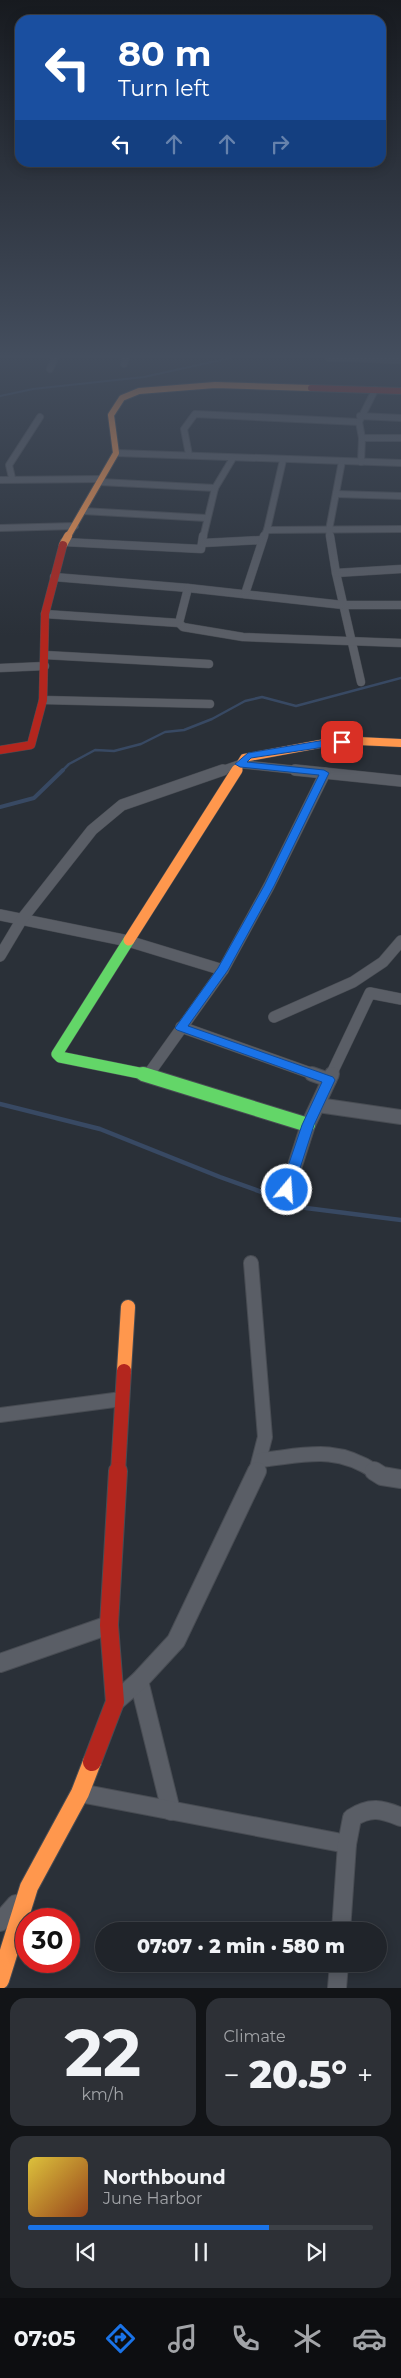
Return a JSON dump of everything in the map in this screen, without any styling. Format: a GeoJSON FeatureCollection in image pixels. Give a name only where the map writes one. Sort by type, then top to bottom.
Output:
{"type":"FeatureCollection","features":[{"type":"Feature","properties":{"kind":"street"},"geometry":{"type":"LineString","coordinates":[[12,478],[9,465],[18,451]]}},
{"type":"Feature","properties":{"kind":"street"},"geometry":{"type":"LineString","coordinates":[[189,451],[190,455]]}},
{"type":"Feature","properties":{"kind":"street"},"geometry":{"type":"LineString","coordinates":[[360,462],[361,451]]}},
{"type":"Feature","properties":{"kind":"street"},"geometry":{"type":"LineString","coordinates":[[0,750],[31,745],[43,700],[45,614],[64,542],[116,453],[401,463]]}},
{"type":"Feature","properties":{"kind":"street"},"geometry":{"type":"LineString","coordinates":[[64,542],[201,549],[206,518],[215,488],[233,458]]}},
{"type":"Feature","properties":{"kind":"street"},"geometry":{"type":"LineString","coordinates":[[245,594],[267,530],[282,460]]}},
{"type":"Feature","properties":{"kind":"street"},"geometry":{"type":"LineString","coordinates":[[342,461],[329,530],[336,572],[361,682]]}},
{"type":"Feature","properties":{"kind":"street"},"geometry":{"type":"LineString","coordinates":[[0,466],[9,465]]}},
{"type":"Feature","properties":{"kind":"street"},"geometry":{"type":"LineString","coordinates":[[0,480],[12,478],[101,480],[215,488]]}},
{"type":"Feature","properties":{"kind":"street"},"geometry":{"type":"LineString","coordinates":[[336,494],[401,496]]}},
{"type":"Feature","properties":{"kind":"street"},"geometry":{"type":"LineString","coordinates":[[83,511],[206,518]]}},
{"type":"Feature","properties":{"kind":"street"},"geometry":{"type":"LineString","coordinates":[[0,528],[75,526]]}},
{"type":"Feature","properties":{"kind":"street"},"geometry":{"type":"LineString","coordinates":[[267,530],[401,529]]}},
{"type":"Feature","properties":{"kind":"street"},"geometry":{"type":"LineString","coordinates":[[203,542],[262,540]]}},
{"type":"Feature","properties":{"kind":"street"},"geometry":{"type":"LineString","coordinates":[[336,572],[401,569]]}},
{"type":"Feature","properties":{"kind":"street"},"geometry":{"type":"LineString","coordinates":[[54,577],[188,588],[343,605],[401,605]]}},
{"type":"Feature","properties":{"kind":"street"},"geometry":{"type":"LineString","coordinates":[[179,623],[188,588]]}},
{"type":"Feature","properties":{"kind":"street"},"geometry":{"type":"LineString","coordinates":[[45,614],[179,623],[183,627],[195,630],[243,637],[401,643]]}},
{"type":"Feature","properties":{"kind":"street"},"geometry":{"type":"LineString","coordinates":[[0,668],[45,661],[209,664]]}},
{"type":"Feature","properties":{"kind":"street"},"geometry":{"type":"LineString","coordinates":[[43,700],[210,704]]}},
{"type":"Feature","properties":{"kind":"street"},"geometry":{"type":"LineString","coordinates":[[308,1125],[148,1075],[60,1057],[57,1054],[240,764],[248,756],[325,743],[358,741],[401,743]]}},
{"type":"Feature","properties":{"kind":"street"},"geometry":{"type":"LineString","coordinates":[[0,956],[22,918],[92,830],[122,805],[240,764],[401,781]]}},
{"type":"Feature","properties":{"kind":"street"},"geometry":{"type":"LineString","coordinates":[[148,1075],[223,970],[269,886],[324,773]]}},
{"type":"Feature","properties":{"kind":"street"},"geometry":{"type":"LineString","coordinates":[[0,915],[128,941],[223,970]]}},
{"type":"Feature","properties":{"kind":"street"},"geometry":{"type":"LineString","coordinates":[[274,1017],[353,982],[383,962],[401,941]]}},
{"type":"Feature","properties":{"kind":"street"},"geometry":{"type":"LineString","coordinates":[[287,1190],[308,1125],[370,993],[401,999]]}},
{"type":"Feature","properties":{"kind":"street"},"geometry":{"type":"LineString","coordinates":[[181,1028],[329,1080]]}},
{"type":"Feature","properties":{"kind":"street"},"geometry":{"type":"LineString","coordinates":[[318,1105],[401,1117]]}},
{"type":"Feature","properties":{"kind":"street"},"geometry":{"type":"LineString","coordinates":[[115,1702],[139,1681],[176,1640],[249,1491],[261,1460],[265,1437],[251,1263]]}},
{"type":"Feature","properties":{"kind":"street"},"geometry":{"type":"LineString","coordinates":[[0,1980],[30,1887],[80,1793],[115,1702],[109,1645],[109,1625],[128,1306]]}},
{"type":"Feature","properties":{"kind":"street"},"geometry":{"type":"LineString","coordinates":[[0,1415],[122,1399]]}},
{"type":"Feature","properties":{"kind":"street"},"geometry":{"type":"LineString","coordinates":[[261,1460],[323,1453],[339,1454],[358,1460],[382,1476],[401,1479]]}},
{"type":"Feature","properties":{"kind":"street"},"geometry":{"type":"LineString","coordinates":[[0,1663],[109,1625]]}},
{"type":"Feature","properties":{"kind":"street"},"geometry":{"type":"LineString","coordinates":[[139,1681],[171,1810]]}},
{"type":"Feature","properties":{"kind":"street"},"geometry":{"type":"LineString","coordinates":[[80,1793],[347,1844]]}},
{"type":"Feature","properties":{"kind":"street"},"geometry":{"type":"LineString","coordinates":[[342,1922],[347,1844],[352,1818],[364,1808],[382,1808],[401,1817]]}},
{"type":"Feature","properties":{"kind":"street"},"geometry":{"type":"LineString","coordinates":[[0,1922],[30,1887]]}},
{"type":"Feature","properties":{"kind":"street"},"geometry":{"type":"LineString","coordinates":[[337,1988],[338,1972]]}},
{"type":"Feature","properties":{"kind":"waterway"},"geometry":{"type":"LineString","coordinates":[[63,770],[69,764],[95,750],[114,751],[141,744],[165,732],[184,730],[212,719],[245,701],[262,697],[296,706],[401,678]]}},
{"type":"Feature","properties":{"kind":"waterway"},"geometry":{"type":"LineString","coordinates":[[0,807],[34,798],[63,770]]}},
{"type":"Feature","properties":{"kind":"waterway"},"geometry":{"type":"LineString","coordinates":[[0,1104],[100,1129],[220,1177],[306,1208],[401,1220]]}},
{"type":"Feature","properties":{"kind":"traffic: fast"},"geometry":{"type":"LineString","coordinates":[[129,940],[57,1054],[60,1057],[148,1075],[308,1125]]}},
{"type":"Feature","properties":{"kind":"traffic: slow"},"geometry":{"type":"LineString","coordinates":[[63,545],[116,451]]}},
{"type":"Feature","properties":{"kind":"traffic: slow"},"geometry":{"type":"LineString","coordinates":[[129,940],[244,758],[325,743],[358,741],[401,743]]}},
{"type":"Feature","properties":{"kind":"traffic: slow"},"geometry":{"type":"LineString","coordinates":[[124,1371],[128,1307]]}},
{"type":"Feature","properties":{"kind":"traffic: slow"},"geometry":{"type":"LineString","coordinates":[[0,1980],[29,1887],[80,1793],[92,1762]]}},
{"type":"Feature","properties":{"kind":"traffic: jam"},"geometry":{"type":"LineString","coordinates":[[0,750],[31,745],[43,700],[45,614],[63,545]]}},
{"type":"Feature","properties":{"kind":"traffic: jam"},"geometry":{"type":"LineString","coordinates":[[92,1762],[115,1702],[109,1625],[124,1371]]}},
{"type":"Feature","properties":{"kind":"route"},"geometry":{"type":"LineString","coordinates":[[287,1190],[308,1125],[329,1080],[181,1028],[223,970],[269,886],[324,773],[240,764],[248,756],[325,743],[342,742]]}}]}
